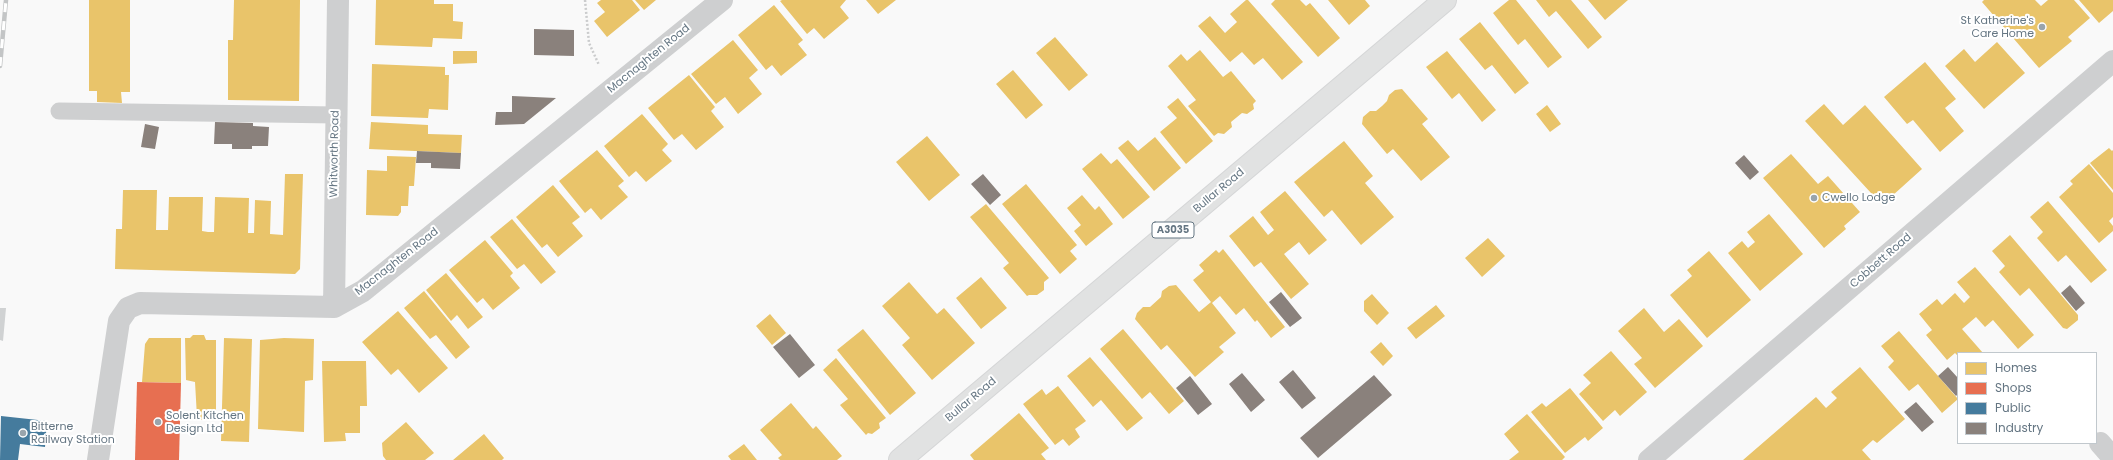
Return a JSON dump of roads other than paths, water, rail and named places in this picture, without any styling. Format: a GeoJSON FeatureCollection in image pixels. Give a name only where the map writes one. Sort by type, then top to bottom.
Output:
{"type":"FeatureCollection","features":[{"type":"Feature","properties":{"kind":"main road","name":"Bullar Road"},"geometry":{"type":"LineString","coordinates":[[900,460],[1445,0]]}},
{"type":"Feature","properties":{"kind":"street","name":"Whitworth Road"},"geometry":{"type":"LineString","coordinates":[[334,307],[338,0]]}},
{"type":"Feature","properties":{"kind":"street","name":"Macnaghten Road"},"geometry":{"type":"LineString","coordinates":[[334,307],[363,291],[722,0]]}},
{"type":"Feature","properties":{"kind":"street","name":"Cobbett Road"},"geometry":{"type":"LineString","coordinates":[[1649,460],[2113,61]]}},
{"type":"Feature","properties":{"kind":"street"},"geometry":{"type":"LineString","coordinates":[[98,460],[119,321],[128,308],[140,303],[334,307]]}},
{"type":"Feature","properties":{"kind":"lane"},"geometry":{"type":"LineString","coordinates":[[59,111],[336,115]]}},
{"type":"Feature","properties":{"kind":"railway"},"geometry":{"type":"LineString","coordinates":[[0,66],[6,0]]}},
{"type":"Feature","properties":{"kind":"place","name":"St Katherine's Care Home"},"geometry":{"type":"Point","coordinates":[2042,27]}},
{"type":"Feature","properties":{"kind":"place","name":"Cwello Lodge"},"geometry":{"type":"Point","coordinates":[1814,198]}},
{"type":"Feature","properties":{"kind":"place","name":"Solent Kitchen Design Ltd"},"geometry":{"type":"Point","coordinates":[158,422]}},
{"type":"Feature","properties":{"kind":"place","name":"Bitterne Railway Station"},"geometry":{"type":"Point","coordinates":[23,433]}}]}
